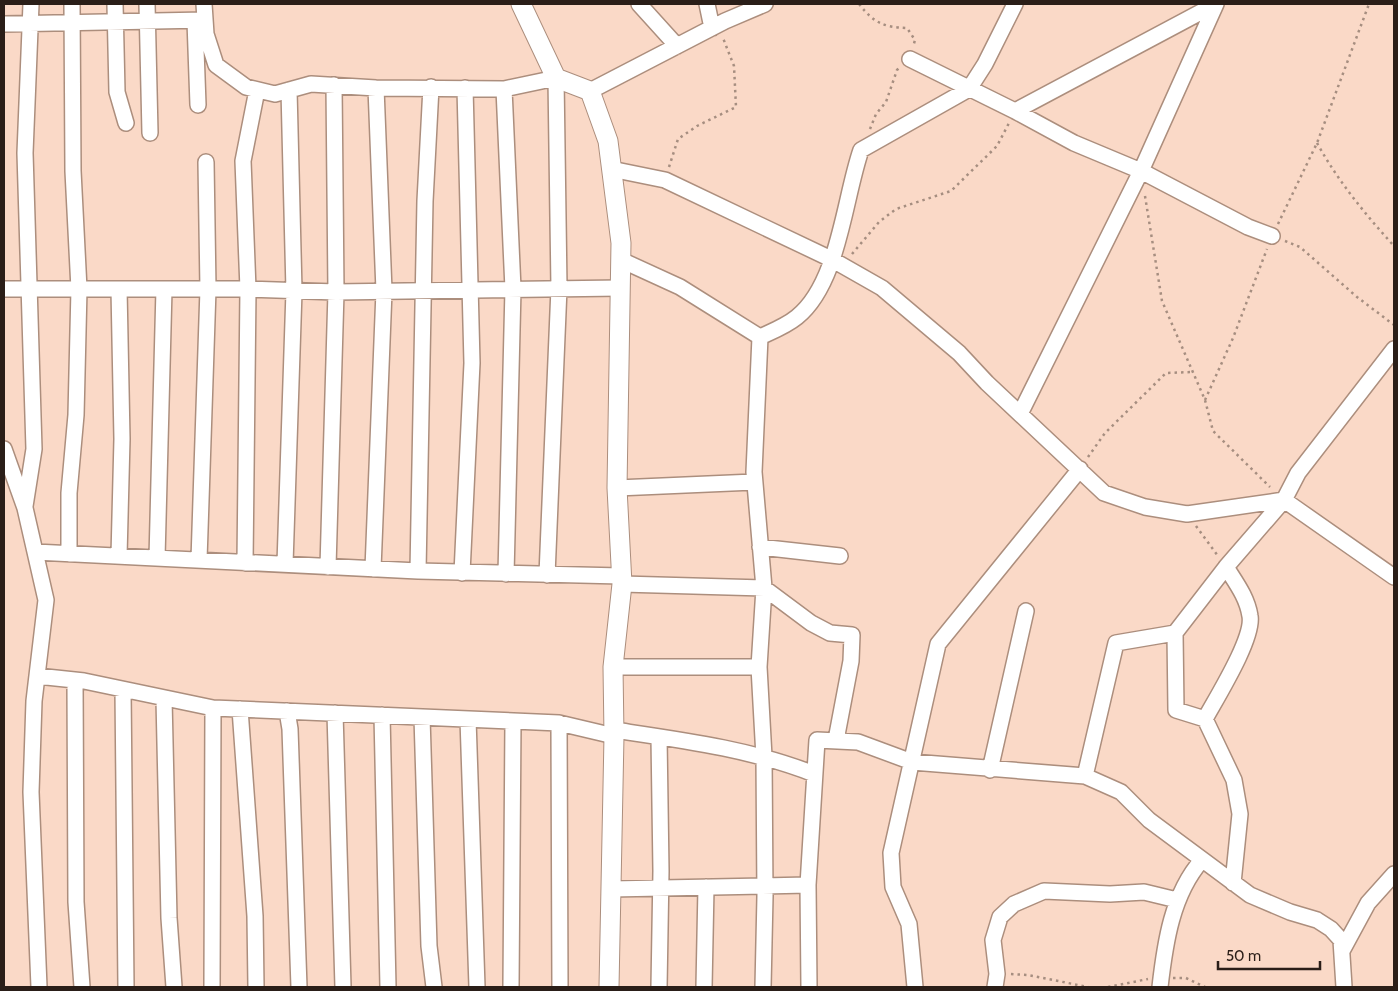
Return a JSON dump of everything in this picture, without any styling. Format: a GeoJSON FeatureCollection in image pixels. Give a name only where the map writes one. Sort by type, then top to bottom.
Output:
{"type":"FeatureCollection","features":[{"type":"Feature","properties":{"kind":"street"},"geometry":{"type":"LineString","coordinates":[[25,508],[34,449],[26,153],[31,4]]}},
{"type":"Feature","properties":{"kind":"street"},"geometry":{"type":"LineString","coordinates":[[70,554],[69,493],[76,415],[79,289],[73,171],[72,4]]}},
{"type":"Feature","properties":{"kind":"street"},"geometry":{"type":"LineString","coordinates":[[115,4],[116,92],[126,123]]}},
{"type":"Feature","properties":{"kind":"street"},"geometry":{"type":"LineString","coordinates":[[147,4],[150,133]]}},
{"type":"Feature","properties":{"kind":"street"},"geometry":{"type":"LineString","coordinates":[[198,105],[200,21],[204,4]]}},
{"type":"Feature","properties":{"kind":"street"},"geometry":{"type":"LineString","coordinates":[[521,4],[556,78],[559,288],[548,575]]}},
{"type":"Feature","properties":{"kind":"street"},"geometry":{"type":"LineString","coordinates":[[639,4],[677,46]]}},
{"type":"Feature","properties":{"kind":"street"},"geometry":{"type":"LineString","coordinates":[[707,4],[715,26]]}},
{"type":"Feature","properties":{"kind":"street"},"geometry":{"type":"LineString","coordinates":[[200,21],[216,65],[246,87],[275,94],[311,84],[376,88],[431,87],[504,90],[556,78],[590,91],[715,26],[765,4]]}},
{"type":"Feature","properties":{"kind":"street"},"geometry":{"type":"LineString","coordinates":[[760,337],[781,328],[798,316],[816,295],[831,260],[861,150],[969,89],[985,64],[1015,4]]}},
{"type":"Feature","properties":{"kind":"street"},"geometry":{"type":"LineString","coordinates":[[1016,111],[1216,4]]}},
{"type":"Feature","properties":{"kind":"street"},"geometry":{"type":"LineString","coordinates":[[1021,412],[1141,171],[1216,4]]}},
{"type":"Feature","properties":{"kind":"street"},"geometry":{"type":"LineString","coordinates":[[4,24],[200,21]]}},
{"type":"Feature","properties":{"kind":"street"},"geometry":{"type":"LineString","coordinates":[[910,59],[1074,142],[1141,171],[1248,227],[1272,236]]}},
{"type":"Feature","properties":{"kind":"street"},"geometry":{"type":"LineString","coordinates":[[328,567],[336,292],[334,85]]}},
{"type":"Feature","properties":{"kind":"street"},"geometry":{"type":"LineString","coordinates":[[418,572],[425,290],[425,201],[431,87]]}},
{"type":"Feature","properties":{"kind":"street"},"geometry":{"type":"LineString","coordinates":[[372,569],[384,291],[376,88]]}},
{"type":"Feature","properties":{"kind":"street"},"geometry":{"type":"LineString","coordinates":[[462,573],[472,363],[465,88]]}},
{"type":"Feature","properties":{"kind":"street"},"geometry":{"type":"LineString","coordinates":[[245,563],[248,289],[243,161],[257,90]]}},
{"type":"Feature","properties":{"kind":"street"},"geometry":{"type":"LineString","coordinates":[[285,564],[294,291],[289,90]]}},
{"type":"Feature","properties":{"kind":"street"},"geometry":{"type":"LineString","coordinates":[[504,90],[513,289],[506,574]]}},
{"type":"Feature","properties":{"kind":"street"},"geometry":{"type":"LineString","coordinates":[[590,91],[608,141],[621,260],[617,488],[622,580],[613,667],[614,733],[609,987]]}},
{"type":"Feature","properties":{"kind":"street"},"geometry":{"type":"LineString","coordinates":[[200,560],[208,289],[206,162]]}},
{"type":"Feature","properties":{"kind":"street"},"geometry":{"type":"LineString","coordinates":[[612,169],[665,180],[831,260],[882,288],[959,353],[1104,493],[1119,500],[1145,507],[1187,514],[1284,500],[1394,577]]}},
{"type":"Feature","properties":{"kind":"street"},"geometry":{"type":"LineString","coordinates":[[621,260],[680,287],[760,337]]}},
{"type":"Feature","properties":{"kind":"street"},"geometry":{"type":"LineString","coordinates":[[4,289],[248,289],[336,292],[621,288]]}},
{"type":"Feature","properties":{"kind":"street"},"geometry":{"type":"LineString","coordinates":[[119,289],[122,439],[120,556]]}},
{"type":"Feature","properties":{"kind":"street"},"geometry":{"type":"LineString","coordinates":[[157,558],[164,289]]}},
{"type":"Feature","properties":{"kind":"street"},"geometry":{"type":"LineString","coordinates":[[760,337],[754,482],[764,588],[759,667],[764,757],[765,886],[763,987]]}},
{"type":"Feature","properties":{"kind":"street"},"geometry":{"type":"LineString","coordinates":[[1232,883],[1240,814],[1234,780],[1205,719],[1176,710],[1175,633],[1226,567],[1284,500],[1298,473],[1394,349]]}},
{"type":"Feature","properties":{"kind":"street"},"geometry":{"type":"LineString","coordinates":[[4,449],[25,508],[46,600],[37,676],[31,792],[40,987]]}},
{"type":"Feature","properties":{"kind":"street"},"geometry":{"type":"LineString","coordinates":[[915,987],[909,924],[893,888],[891,853],[938,644],[1080,469]]}},
{"type":"Feature","properties":{"kind":"street"},"geometry":{"type":"LineString","coordinates":[[617,488],[754,482]]}},
{"type":"Feature","properties":{"kind":"street"},"geometry":{"type":"LineString","coordinates":[[760,547],[840,556]]}},
{"type":"Feature","properties":{"kind":"street"},"geometry":{"type":"LineString","coordinates":[[35,552],[418,572],[548,575],[764,588],[811,622],[830,633],[852,636],[851,661],[836,740]]}},
{"type":"Feature","properties":{"kind":"street"},"geometry":{"type":"LineString","coordinates":[[1205,719],[1243,646],[1251,618],[1245,596],[1226,567]]}},
{"type":"Feature","properties":{"kind":"street"},"geometry":{"type":"LineString","coordinates":[[990,770],[1026,611]]}},
{"type":"Feature","properties":{"kind":"street"},"geometry":{"type":"LineString","coordinates":[[1085,776],[1116,643],[1175,633]]}},
{"type":"Feature","properties":{"kind":"street"},"geometry":{"type":"LineString","coordinates":[[613,667],[759,667]]}},
{"type":"Feature","properties":{"kind":"street"},"geometry":{"type":"LineString","coordinates":[[37,676],[75,680],[213,708],[559,723],[614,733],[659,737],[764,757],[814,774]]}},
{"type":"Feature","properties":{"kind":"street"},"geometry":{"type":"LineString","coordinates":[[75,680],[76,902],[82,987]]}},
{"type":"Feature","properties":{"kind":"street"},"geometry":{"type":"LineString","coordinates":[[123,690],[126,987]]}},
{"type":"Feature","properties":{"kind":"street"},"geometry":{"type":"LineString","coordinates":[[164,699],[169,918],[174,987]]}},
{"type":"Feature","properties":{"kind":"street"},"geometry":{"type":"LineString","coordinates":[[212,987],[213,708]]}},
{"type":"Feature","properties":{"kind":"street"},"geometry":{"type":"LineString","coordinates":[[240,709],[256,916],[256,987]]}},
{"type":"Feature","properties":{"kind":"street"},"geometry":{"type":"LineString","coordinates":[[286,711],[290,729],[298,987]]}},
{"type":"Feature","properties":{"kind":"street"},"geometry":{"type":"LineString","coordinates":[[334,713],[343,987]]}},
{"type":"Feature","properties":{"kind":"street"},"geometry":{"type":"LineString","coordinates":[[382,715],[388,987]]}},
{"type":"Feature","properties":{"kind":"street"},"geometry":{"type":"LineString","coordinates":[[422,717],[429,946],[434,987]]}},
{"type":"Feature","properties":{"kind":"street"},"geometry":{"type":"LineString","coordinates":[[468,719],[477,987]]}},
{"type":"Feature","properties":{"kind":"street"},"geometry":{"type":"LineString","coordinates":[[511,987],[513,721]]}},
{"type":"Feature","properties":{"kind":"street"},"geometry":{"type":"LineString","coordinates":[[559,723],[560,987]]}},
{"type":"Feature","properties":{"kind":"street"},"geometry":{"type":"LineString","coordinates":[[659,737],[661,888],[659,987]]}},
{"type":"Feature","properties":{"kind":"street"},"geometry":{"type":"LineString","coordinates":[[809,987],[808,885],[817,740],[858,742],[912,762],[990,770],[1085,776],[1122,792],[1148,820],[1250,895],[1290,912],[1317,920],[1331,929],[1341,940],[1344,987]]}},
{"type":"Feature","properties":{"kind":"street"},"geometry":{"type":"LineString","coordinates":[[1160,983],[1177,900],[1190,873],[1202,860]]}},
{"type":"Feature","properties":{"kind":"street"},"geometry":{"type":"LineString","coordinates":[[1342,951],[1368,903],[1394,874]]}},
{"type":"Feature","properties":{"kind":"street"},"geometry":{"type":"LineString","coordinates":[[611,889],[808,885]]}},
{"type":"Feature","properties":{"kind":"street"},"geometry":{"type":"LineString","coordinates":[[704,987],[706,887]]}},
{"type":"Feature","properties":{"kind":"street"},"geometry":{"type":"LineString","coordinates":[[996,981],[993,940],[1000,917],[1014,904],[1044,891],[1110,894],[1144,892],[1177,900]]}},
{"type":"Feature","properties":{"kind":"street"},"geometry":{"type":"LineString","coordinates":[[556,987],[564,987]]}},
{"type":"Feature","properties":{"kind":"path"},"geometry":{"type":"LineString","coordinates":[[859,4],[867,14],[885,27],[907,28],[915,40],[910,59],[897,70],[886,102],[876,114],[861,150]]}},
{"type":"Feature","properties":{"kind":"path"},"geometry":{"type":"LineString","coordinates":[[1205,400],[1233,338],[1272,236],[1317,143],[1369,4]]}},
{"type":"Feature","properties":{"kind":"path"},"geometry":{"type":"LineString","coordinates":[[665,180],[678,139],[697,126],[736,107],[734,66],[715,26]]}},
{"type":"Feature","properties":{"kind":"path"},"geometry":{"type":"LineString","coordinates":[[831,260],[851,255],[879,222],[896,209],[951,191],[997,146],[1016,111]]}},
{"type":"Feature","properties":{"kind":"path"},"geometry":{"type":"LineString","coordinates":[[1317,143],[1337,177],[1365,214],[1394,246]]}},
{"type":"Feature","properties":{"kind":"path"},"geometry":{"type":"LineString","coordinates":[[1141,171],[1162,301],[1205,400],[1213,431],[1284,500]]}},
{"type":"Feature","properties":{"kind":"path"},"geometry":{"type":"LineString","coordinates":[[1272,236],[1300,247],[1357,298],[1394,325]]}},
{"type":"Feature","properties":{"kind":"path"},"geometry":{"type":"LineString","coordinates":[[1080,469],[1105,433],[1166,373],[1193,372]]}},
{"type":"Feature","properties":{"kind":"path"},"geometry":{"type":"LineString","coordinates":[[1187,514],[1226,567]]}},
{"type":"Feature","properties":{"kind":"path"},"geometry":{"type":"LineString","coordinates":[[996,981],[1028,975],[1088,987]]}},
{"type":"Feature","properties":{"kind":"path"},"geometry":{"type":"LineString","coordinates":[[1108,987],[1146,979],[1160,983],[1186,978],[1205,987]]}}]}
